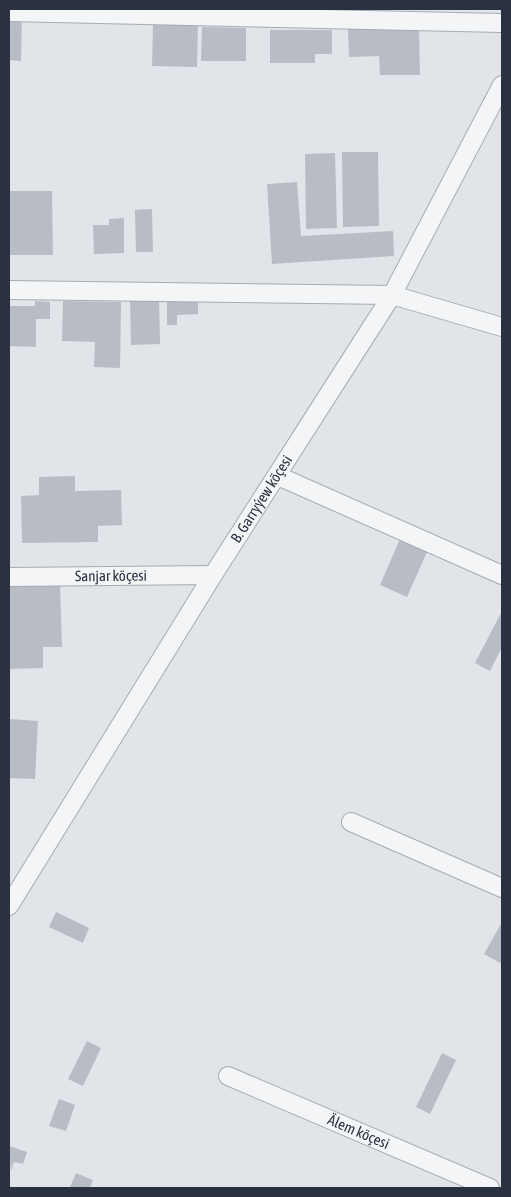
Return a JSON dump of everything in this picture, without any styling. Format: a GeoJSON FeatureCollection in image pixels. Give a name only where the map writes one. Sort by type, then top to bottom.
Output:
{"type":"FeatureCollection","features":[{"type":"Feature","properties":{"kind":"street"},"geometry":{"type":"LineString","coordinates":[[9,12],[502,23]]}},
{"type":"Feature","properties":{"kind":"street","name":"B. Garryýew köçesi"},"geometry":{"type":"LineString","coordinates":[[9,906],[13,889],[392,296],[502,85]]}},
{"type":"Feature","properties":{"kind":"street"},"geometry":{"type":"LineString","coordinates":[[9,290],[392,296],[502,327]]}},
{"type":"Feature","properties":{"kind":"street"},"geometry":{"type":"LineString","coordinates":[[278,476],[502,575]]}},
{"type":"Feature","properties":{"kind":"street","name":"Sanjar köçesi"},"geometry":{"type":"LineString","coordinates":[[9,576],[214,575]]}},
{"type":"Feature","properties":{"kind":"street"},"geometry":{"type":"LineString","coordinates":[[351,822],[502,888]]}},
{"type":"Feature","properties":{"kind":"street","name":"Älem köçesi"},"geometry":{"type":"LineString","coordinates":[[228,1076],[490,1188]]}},
{"type":"Feature","properties":{"kind":"building"},"geometry":{"type":"Polygon","coordinates":[[[9,15],[22,16],[21,61],[9,60],[9,15]]]}},
{"type":"Feature","properties":{"kind":"building"},"geometry":{"type":"Polygon","coordinates":[[[153,24],[198,25],[197,67],[152,66],[153,24]]]}},
{"type":"Feature","properties":{"kind":"building"},"geometry":{"type":"Polygon","coordinates":[[[202,27],[246,28],[246,61],[201,61],[202,27]]]}},
{"type":"Feature","properties":{"kind":"building"},"geometry":{"type":"Polygon","coordinates":[[[348,29],[419,29],[420,75],[380,75],[379,56],[349,57],[348,29]]]}},
{"type":"Feature","properties":{"kind":"building"},"geometry":{"type":"Polygon","coordinates":[[[270,30],[332,30],[332,54],[315,54],[315,63],[270,63],[270,30]]]}},
{"type":"Feature","properties":{"kind":"building"},"geometry":{"type":"Polygon","coordinates":[[[342,152],[378,152],[379,226],[343,227],[342,152]]]}},
{"type":"Feature","properties":{"kind":"building"},"geometry":{"type":"Polygon","coordinates":[[[335,153],[337,228],[306,229],[305,154],[335,153]]]}},
{"type":"Feature","properties":{"kind":"building"},"geometry":{"type":"Polygon","coordinates":[[[297,182],[301,236],[393,231],[394,256],[272,264],[267,184],[297,182]]]}},
{"type":"Feature","properties":{"kind":"building"},"geometry":{"type":"Polygon","coordinates":[[[9,191],[52,191],[53,255],[9,255],[9,191]]]}},
{"type":"Feature","properties":{"kind":"building"},"geometry":{"type":"Polygon","coordinates":[[[152,209],[153,252],[136,252],[135,210],[152,209]]]}},
{"type":"Feature","properties":{"kind":"building"},"geometry":{"type":"Polygon","coordinates":[[[124,218],[124,253],[94,254],[93,225],[109,225],[109,219],[124,218]]]}},
{"type":"Feature","properties":{"kind":"building"},"geometry":{"type":"Polygon","coordinates":[[[159,297],[160,344],[131,345],[130,298],[159,297]]]}},
{"type":"Feature","properties":{"kind":"building"},"geometry":{"type":"Polygon","coordinates":[[[167,300],[198,300],[198,314],[177,315],[177,325],[167,325],[167,300]]]}},
{"type":"Feature","properties":{"kind":"building"},"geometry":{"type":"Polygon","coordinates":[[[35,301],[50,302],[50,319],[36,319],[36,347],[9,346],[9,306],[35,306],[35,301]]]}},
{"type":"Feature","properties":{"kind":"building"},"geometry":{"type":"Polygon","coordinates":[[[63,301],[121,302],[120,368],[94,367],[95,342],[62,341],[63,301]]]}},
{"type":"Feature","properties":{"kind":"building"},"geometry":{"type":"Polygon","coordinates":[[[75,476],[75,491],[121,490],[122,525],[98,526],[98,542],[22,543],[21,496],[39,495],[39,477],[75,476]]]}},
{"type":"Feature","properties":{"kind":"building"},"geometry":{"type":"Polygon","coordinates":[[[400,539],[427,552],[407,597],[380,585],[400,539]]]}},
{"type":"Feature","properties":{"kind":"building"},"geometry":{"type":"Polygon","coordinates":[[[60,585],[62,647],[43,647],[43,668],[9,669],[9,586],[60,585]]]}},
{"type":"Feature","properties":{"kind":"building"},"geometry":{"type":"Polygon","coordinates":[[[502,611],[502,647],[490,671],[475,663],[502,611]]]}},
{"type":"Feature","properties":{"kind":"building"},"geometry":{"type":"Polygon","coordinates":[[[9,719],[38,721],[35,779],[9,778],[9,719]]]}},
{"type":"Feature","properties":{"kind":"building"},"geometry":{"type":"Polygon","coordinates":[[[56,912],[89,928],[83,943],[49,927],[56,912]]]}},
{"type":"Feature","properties":{"kind":"building"},"geometry":{"type":"Polygon","coordinates":[[[502,922],[502,964],[484,954],[502,922]]]}},
{"type":"Feature","properties":{"kind":"building"},"geometry":{"type":"Polygon","coordinates":[[[87,1041],[101,1048],[83,1086],[68,1079],[87,1041]]]}},
{"type":"Feature","properties":{"kind":"building"},"geometry":{"type":"Polygon","coordinates":[[[442,1053],[456,1060],[430,1114],[416,1107],[442,1053]]]}},
{"type":"Feature","properties":{"kind":"building"},"geometry":{"type":"Polygon","coordinates":[[[59,1099],[75,1105],[66,1131],[49,1126],[59,1099]]]}},
{"type":"Feature","properties":{"kind":"building"},"geometry":{"type":"Polygon","coordinates":[[[9,1146],[27,1152],[23,1164],[14,1162],[11,1171],[9,1146]]]}},
{"type":"Feature","properties":{"kind":"building"},"geometry":{"type":"Polygon","coordinates":[[[76,1173],[93,1180],[90,1188],[70,1187],[76,1173]]]}}]}
